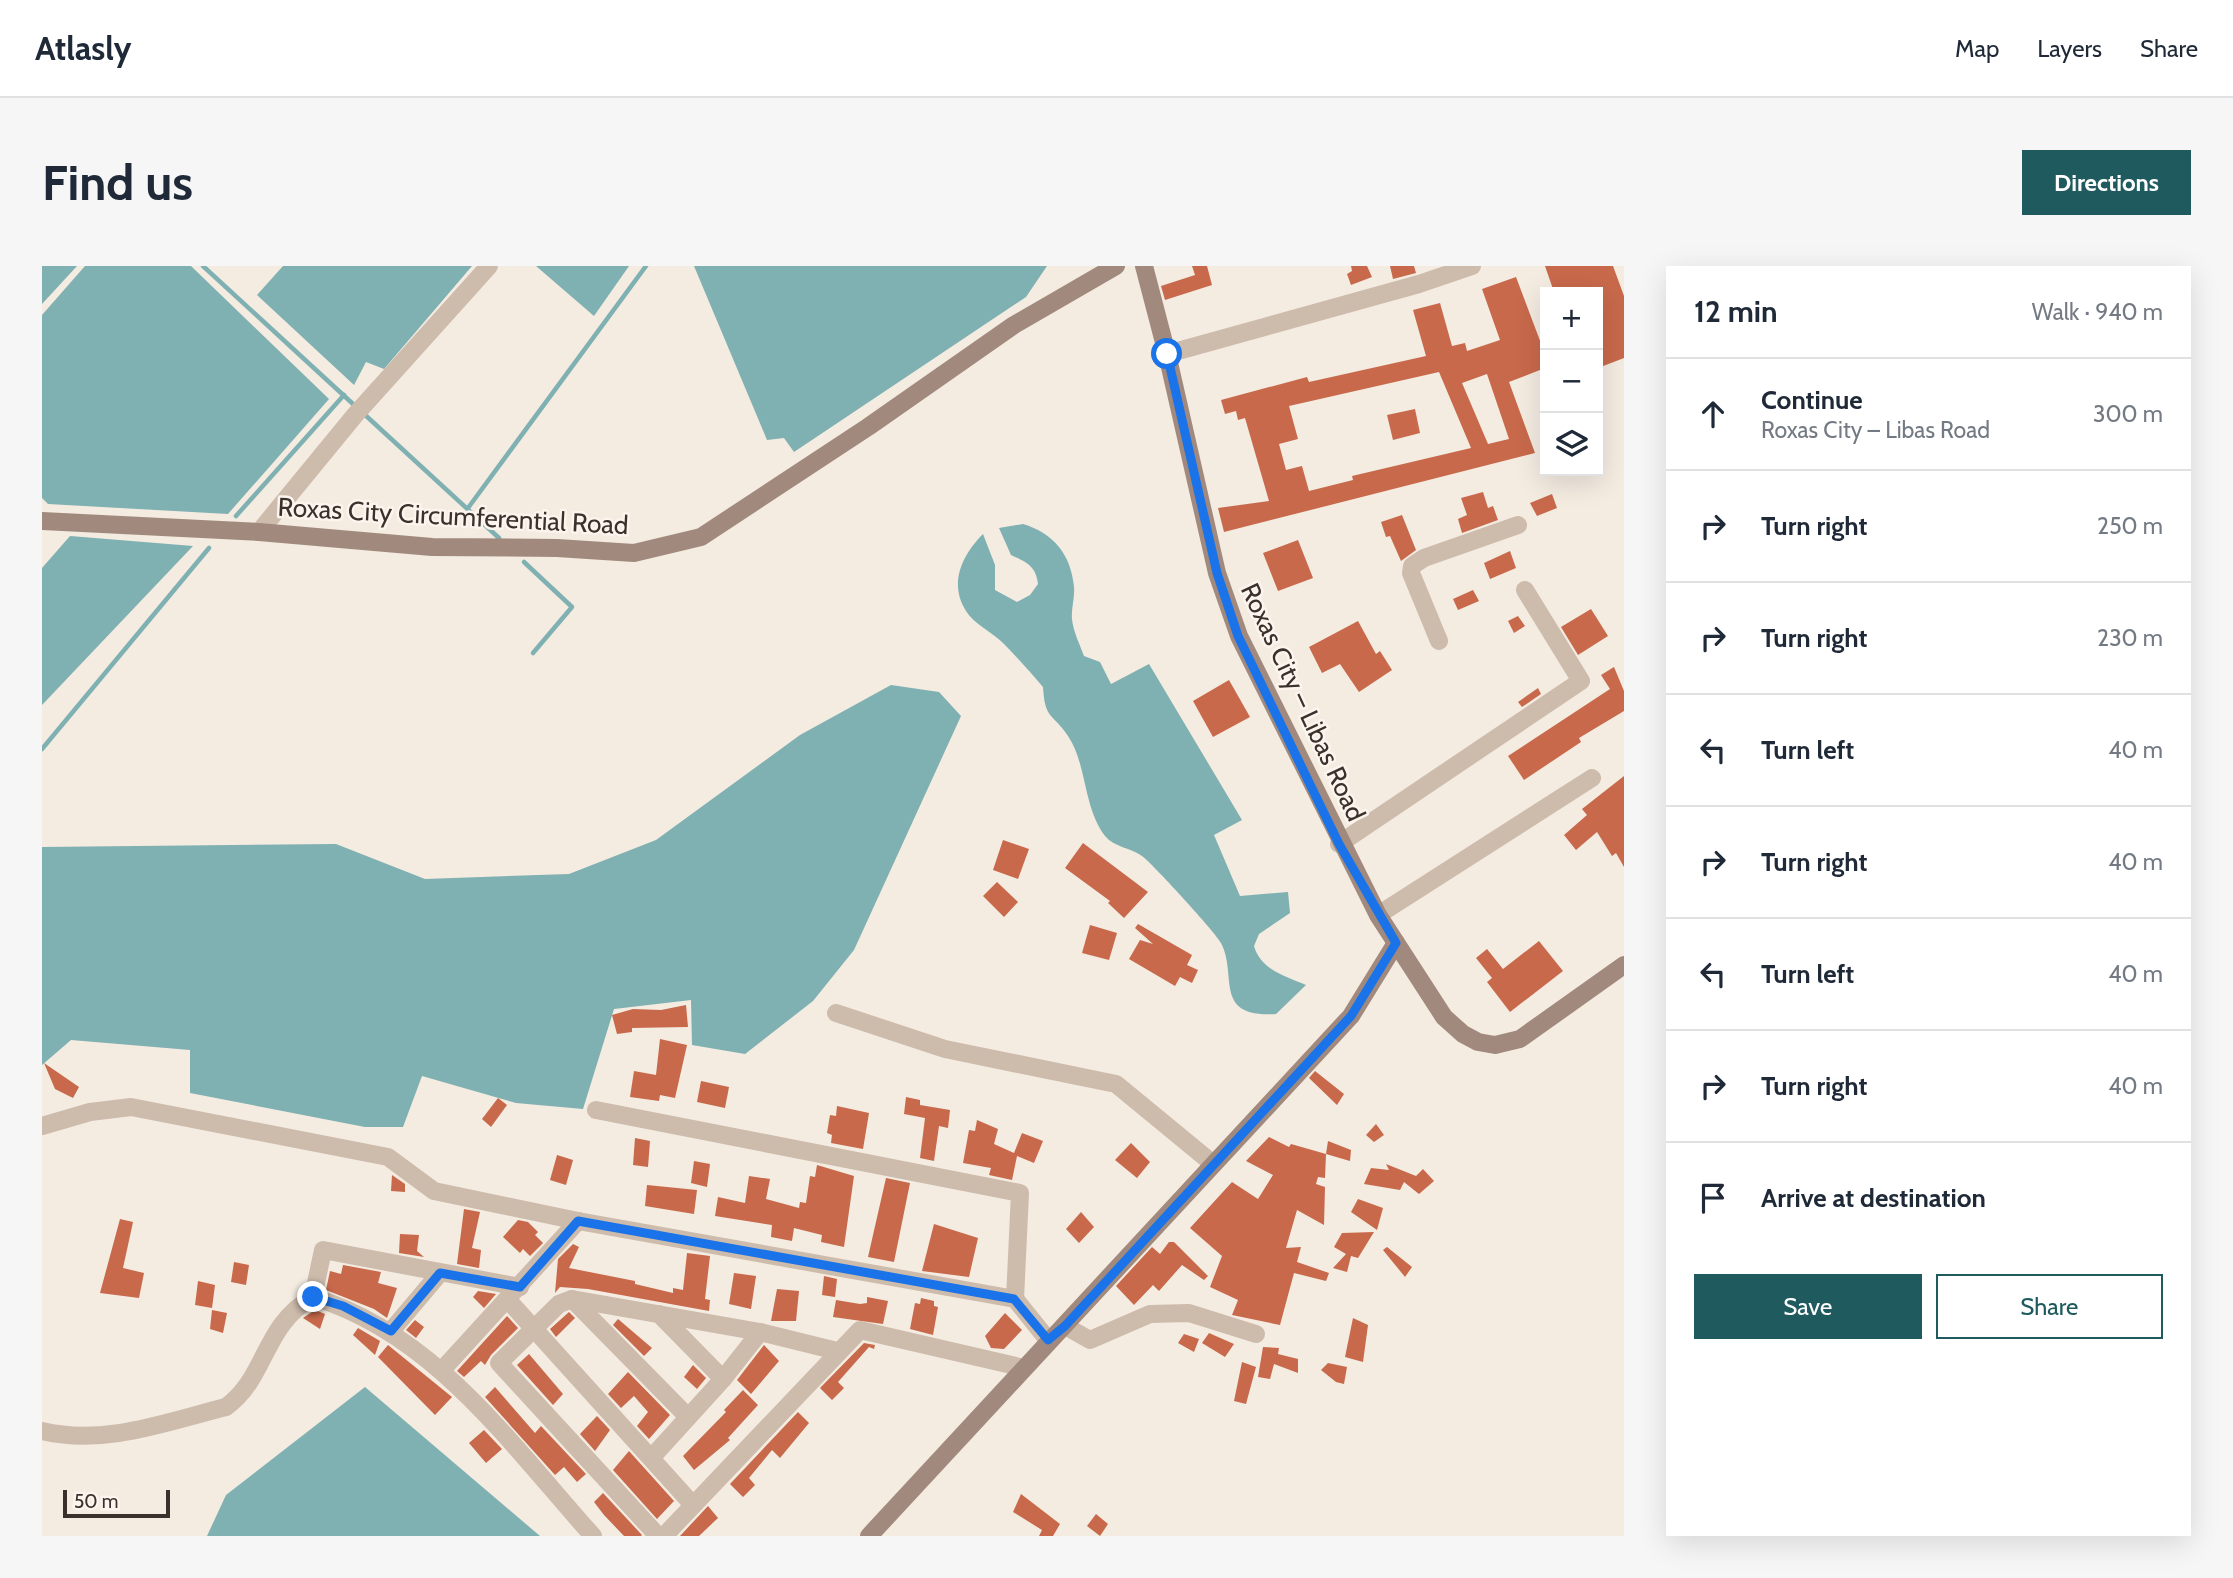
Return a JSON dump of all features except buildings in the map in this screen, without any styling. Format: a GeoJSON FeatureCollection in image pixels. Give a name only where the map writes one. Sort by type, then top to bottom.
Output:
{"type":"FeatureCollection","features":[{"type":"Feature","properties":{"kind":"street"},"geometry":{"type":"LineString","coordinates":[[259,533],[355,415],[489,266]]}},
{"type":"Feature","properties":{"kind":"street","name":"Roxas City Circumferential Road"},"geometry":{"type":"LineString","coordinates":[[42,521],[259,533],[432,547],[557,548],[634,554],[701,537],[868,427],[1014,325],[1116,266]]}},
{"type":"Feature","properties":{"kind":"street","name":"Roxas City – Libas Road"},"geometry":{"type":"LineString","coordinates":[[1144,266],[1217,573],[1238,636],[1339,844],[1378,915],[1444,1017],[1463,1034],[1495,1045],[1520,1039],[1624,965]]}},
{"type":"Feature","properties":{"kind":"street"},"geometry":{"type":"LineString","coordinates":[[1167,354],[1419,284],[1472,266]]}},
{"type":"Feature","properties":{"kind":"street"},"geometry":{"type":"LineString","coordinates":[[1439,640],[1411,573],[1412,566],[1424,558],[1518,525]]}},
{"type":"Feature","properties":{"kind":"street"},"geometry":{"type":"LineString","coordinates":[[1339,844],[1581,681],[1525,590]]}},
{"type":"Feature","properties":{"kind":"street"},"geometry":{"type":"LineString","coordinates":[[1378,915],[1592,778]]}},
{"type":"Feature","properties":{"kind":"street"},"geometry":{"type":"LineString","coordinates":[[869,1536],[1351,1016],[1396,943]]}},
{"type":"Feature","properties":{"kind":"street"},"geometry":{"type":"LineString","coordinates":[[836,1013],[945,1049],[1116,1084],[1212,1163]]}},
{"type":"Feature","properties":{"kind":"street"},"geometry":{"type":"LineString","coordinates":[[42,1126],[90,1112],[131,1107],[388,1157],[434,1191],[578,1221],[1014,1299],[1048,1340]]}},
{"type":"Feature","properties":{"kind":"street"},"geometry":{"type":"LineString","coordinates":[[596,1110],[1020,1194],[1014,1299]]}},
{"type":"Feature","properties":{"kind":"street"},"geometry":{"type":"LineString","coordinates":[[442,1370],[578,1221]]}},
{"type":"Feature","properties":{"kind":"street"},"geometry":{"type":"LineString","coordinates":[[313,1297],[323,1250],[440,1273],[514,1294],[535,1327],[653,1456],[693,1505]]}},
{"type":"Feature","properties":{"kind":"street"},"geometry":{"type":"LineString","coordinates":[[391,1331],[440,1273]]}},
{"type":"Feature","properties":{"kind":"street"},"geometry":{"type":"LineString","coordinates":[[42,1431],[60,1435],[106,1437],[226,1407],[243,1395],[277,1329],[293,1308],[313,1297],[343,1306],[391,1331],[442,1370],[593,1536]]}},
{"type":"Feature","properties":{"kind":"street"},"geometry":{"type":"LineString","coordinates":[[572,1299],[688,1418]]}},
{"type":"Feature","properties":{"kind":"street"},"geometry":{"type":"LineString","coordinates":[[658,1536],[499,1363],[559,1304],[572,1299],[760,1332],[838,1351]]}},
{"type":"Feature","properties":{"kind":"street"},"geometry":{"type":"LineString","coordinates":[[1065,1326],[1090,1340],[1150,1314],[1189,1313],[1256,1334]]}},
{"type":"Feature","properties":{"kind":"street"},"geometry":{"type":"LineString","coordinates":[[659,1314],[723,1379]]}},
{"type":"Feature","properties":{"kind":"street"},"geometry":{"type":"LineString","coordinates":[[664,1536],[860,1330],[1024,1368]]}},
{"type":"Feature","properties":{"kind":"street"},"geometry":{"type":"LineString","coordinates":[[653,1456],[723,1379],[760,1332]]}},
{"type":"Feature","properties":{"kind":"water"},"geometry":{"type":"Polygon","coordinates":[[[42,266],[77,266],[42,304],[42,266]]]}},
{"type":"Feature","properties":{"kind":"water"},"geometry":{"type":"Polygon","coordinates":[[[85,266],[191,266],[329,399],[228,514],[48,504],[42,498],[42,315],[85,266]]]}},
{"type":"Feature","properties":{"kind":"water"},"geometry":{"type":"Polygon","coordinates":[[[283,266],[472,266],[384,369],[366,362],[354,385],[257,295],[283,266]]]}},
{"type":"Feature","properties":{"kind":"water"},"geometry":{"type":"Polygon","coordinates":[[[536,266],[629,266],[594,316],[536,266]]]}},
{"type":"Feature","properties":{"kind":"water"},"geometry":{"type":"Polygon","coordinates":[[[694,266],[1047,266],[1026,297],[794,452],[784,438],[767,440],[694,266]]]}},
{"type":"Feature","properties":{"kind":"water"},"geometry":{"type":"Polygon","coordinates":[[[1023,524],[1052,539],[1069,564],[1074,587],[1073,624],[1084,656],[1100,662],[1111,684],[1149,664],[1242,820],[1214,835],[1240,896],[1288,892],[1290,913],[1259,934],[1254,946],[1268,967],[1306,985],[1276,1014],[1256,1013],[1243,1009],[1235,1002],[1226,955],[1217,937],[1148,861],[1105,836],[1093,812],[1079,759],[1068,736],[1045,705],[1043,687],[1003,643],[966,611],[958,590],[960,570],[969,551],[983,534],[995,565],[995,590],[1017,602],[1030,595],[1038,584],[1033,569],[1011,555],[999,528],[1023,524]]]}},
{"type":"Feature","properties":{"kind":"water"},"geometry":{"type":"Polygon","coordinates":[[[70,536],[193,546],[42,705],[42,568],[70,536]]]}},
{"type":"Feature","properties":{"kind":"water"},"geometry":{"type":"Polygon","coordinates":[[[891,685],[939,692],[961,716],[854,950],[813,1001],[745,1054],[692,1045],[691,1000],[614,1009],[583,1109],[516,1103],[422,1076],[403,1127],[365,1127],[190,1093],[190,1050],[71,1040],[42,1065],[42,847],[336,844],[425,879],[569,874],[656,840],[800,735],[891,685]]]}},
{"type":"Feature","properties":{"kind":"water"},"geometry":{"type":"Polygon","coordinates":[[[365,1387],[540,1536],[207,1536],[226,1495],[365,1387]]]}},
{"type":"Feature","properties":{"kind":"waterway"},"geometry":{"type":"LineString","coordinates":[[203,266],[353,404]]}},
{"type":"Feature","properties":{"kind":"waterway"},"geometry":{"type":"LineString","coordinates":[[468,508],[646,266]]}},
{"type":"Feature","properties":{"kind":"waterway"},"geometry":{"type":"LineString","coordinates":[[236,516],[344,395]]}},
{"type":"Feature","properties":{"kind":"waterway"},"geometry":{"type":"LineString","coordinates":[[363,413],[499,538]]}},
{"type":"Feature","properties":{"kind":"waterway"},"geometry":{"type":"LineString","coordinates":[[42,749],[209,548]]}},
{"type":"Feature","properties":{"kind":"waterway"},"geometry":{"type":"LineString","coordinates":[[524,562],[572,607],[533,653]]}},
{"type":"Feature","properties":{"kind":"route"},"geometry":{"type":"LineString","coordinates":[[313,1297],[343,1306],[391,1331],[440,1273],[520,1287],[578,1221],[1014,1299],[1048,1340],[1065,1326],[1212,1163],[1351,1016],[1396,943],[1339,844],[1238,636],[1217,573],[1167,354]]}}]}
